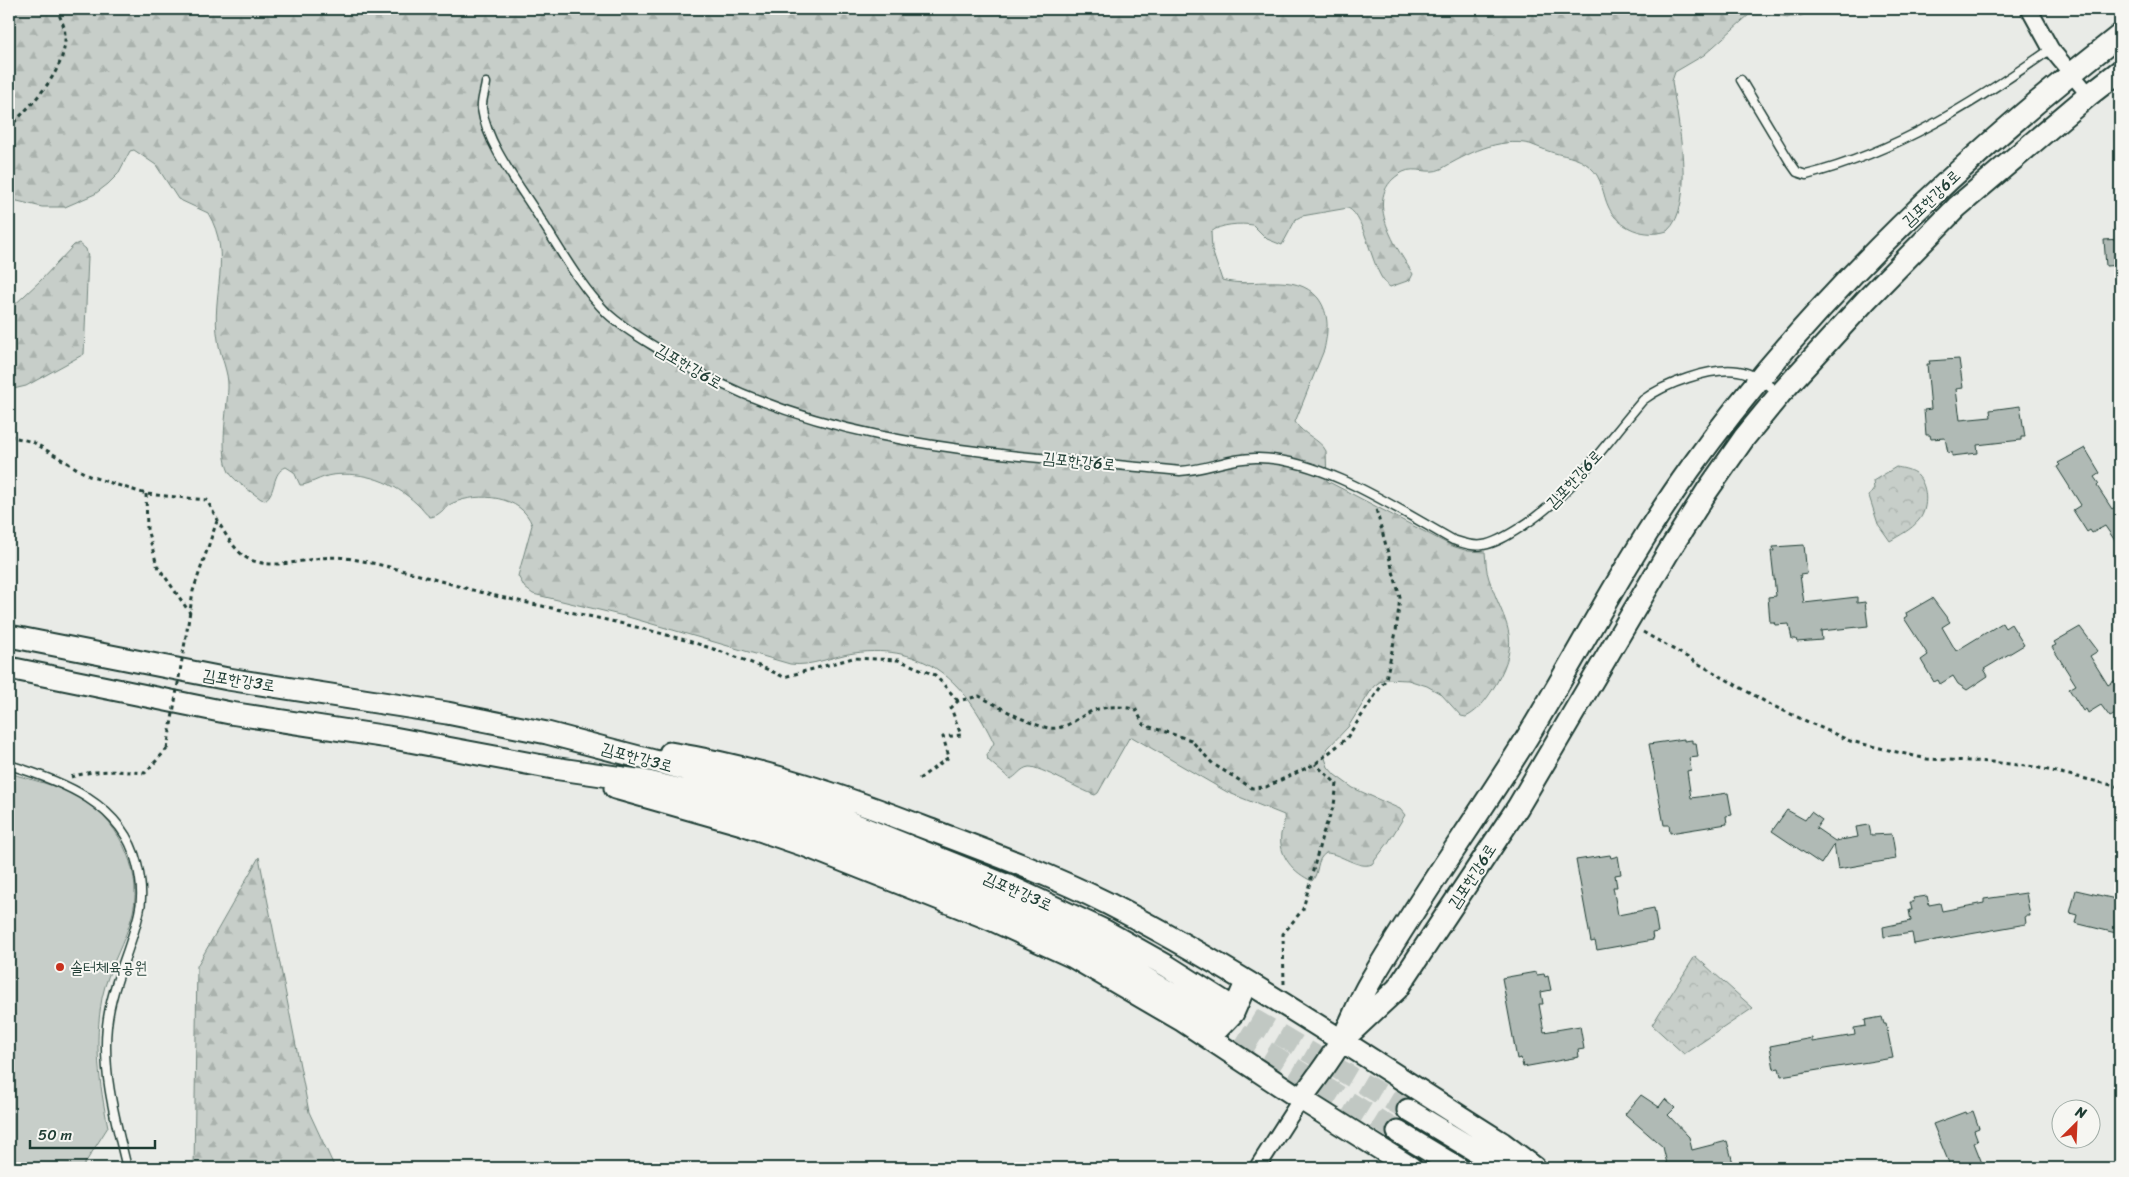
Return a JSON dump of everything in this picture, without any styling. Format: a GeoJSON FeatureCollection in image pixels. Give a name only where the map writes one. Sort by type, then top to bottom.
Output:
{"type":"FeatureCollection","features":[{"type":"Feature","properties":{"kind":"street"},"geometry":{"type":"LineString","coordinates":[[2029,9],[2051,49],[2089,95]]}},
{"type":"Feature","properties":{"kind":"street","name":"김포한강6로"},"geometry":{"type":"LineString","coordinates":[[1301,1099],[1341,1042],[1369,984],[1529,733],[1647,532],[1724,423],[1760,379],[1884,243],[1961,169],[2071,73],[2120,35]]}},
{"type":"Feature","properties":{"kind":"street","name":"김포한강6로"},"geometry":{"type":"LineString","coordinates":[[1341,1042],[1397,989],[1518,807],[1626,623],[1707,491],[1744,438],[1780,394],[1866,300],[1957,207],[2120,71]]}},
{"type":"Feature","properties":{"kind":"street","name":"김포한강3로"},"geometry":{"type":"LineString","coordinates":[[9,636],[228,679],[382,702],[547,733],[719,778],[804,804],[1013,888],[1103,930],[1167,966],[1215,1019]]}},
{"type":"Feature","properties":{"kind":"street","name":"김포한강3로"},"geometry":{"type":"LineString","coordinates":[[9,668],[230,714],[388,737],[553,768],[806,846],[972,912],[1073,958],[1183,1021],[1215,1019]]}},
{"type":"Feature","properties":{"kind":"street"},"geometry":{"type":"LineString","coordinates":[[547,733],[723,761],[789,780],[894,816],[1019,864],[1107,903],[1160,931],[1417,1090],[1502,1144],[1535,1168]]}},
{"type":"Feature","properties":{"kind":"street"},"geometry":{"type":"LineString","coordinates":[[1246,983],[1233,1013],[1215,1019],[1301,1099],[1411,1168]]}},
{"type":"Feature","properties":{"kind":"street"},"geometry":{"type":"LineString","coordinates":[[1379,1148],[1385,1131],[1396,1112],[1417,1090]]}},
{"type":"Feature","properties":{"kind":"street"},"geometry":{"type":"LineString","coordinates":[[1257,1168],[1301,1099]]}},
{"type":"Feature","properties":{"kind":"street"},"geometry":{"type":"LineString","coordinates":[[1408,1110],[1504,1168]]}},
{"type":"Feature","properties":{"kind":"street"},"geometry":{"type":"LineString","coordinates":[[1398,1132],[1458,1168]]}},
{"type":"Feature","properties":{"kind":"lane"},"geometry":{"type":"LineString","coordinates":[[1741,80],[1790,162],[1798,172],[1806,175],[1864,156],[1932,127],[2000,85],[2051,49]]}},
{"type":"Feature","properties":{"kind":"lane","name":"김포한강6로"},"geometry":{"type":"LineString","coordinates":[[486,83],[482,107],[488,132],[520,187],[588,290],[608,314],[634,334],[717,384],[756,400],[853,431],[916,444],[1180,472],[1198,470],[1238,459],[1274,459],[1310,468],[1372,496],[1453,540],[1473,546],[1484,545],[1513,532],[1530,522],[1564,494],[1643,400],[1666,386],[1710,372],[1738,371],[1760,379],[1780,394]]}},
{"type":"Feature","properties":{"kind":"lane"},"geometry":{"type":"LineString","coordinates":[[9,765],[57,781],[95,802],[118,824],[135,855],[139,873],[141,901],[135,927],[110,1001],[106,1048],[110,1093],[127,1168]]}},
{"type":"Feature","properties":{"kind":"path"},"geometry":{"type":"LineString","coordinates":[[9,128],[42,92],[63,55],[64,29],[57,9]]}},
{"type":"Feature","properties":{"kind":"path"},"geometry":{"type":"LineString","coordinates":[[9,436],[33,442],[88,476],[146,494],[207,500],[225,536],[250,560],[277,564],[344,558],[660,633],[745,659],[784,677],[853,658],[898,660],[935,675],[958,701]]}},
{"type":"Feature","properties":{"kind":"path"},"geometry":{"type":"LineString","coordinates":[[146,494],[147,529],[157,565],[190,612]]}},
{"type":"Feature","properties":{"kind":"path"},"geometry":{"type":"LineString","coordinates":[[919,779],[949,757],[943,737],[961,735],[951,708],[958,701],[979,696],[1013,714],[1050,728],[1074,723],[1098,709],[1124,706],[1136,710],[1144,725],[1191,740],[1213,764],[1252,788],[1266,787],[1315,764],[1346,739],[1386,679],[1396,632],[1400,597],[1372,496]]}},
{"type":"Feature","properties":{"kind":"path"},"geometry":{"type":"LineString","coordinates":[[57,781],[86,772],[145,772],[167,749],[193,591],[217,520]]}},
{"type":"Feature","properties":{"kind":"path"},"geometry":{"type":"LineString","coordinates":[[1626,623],[1771,705],[1850,741],[1927,759],[2036,766],[2120,787]]}},
{"type":"Feature","properties":{"kind":"path"},"geometry":{"type":"LineString","coordinates":[[1284,989],[1283,934],[1303,909],[1322,836],[1334,805],[1337,784],[1315,764]]}},
{"type":"Feature","properties":{"kind":"green space"},"geometry":{"type":"Polygon","coordinates":[[[9,9],[1810,9],[1805,14],[1791,17],[1751,13],[1704,55],[1675,72],[1672,81],[1681,137],[1683,182],[1681,202],[1676,219],[1667,231],[1650,233],[1634,230],[1626,226],[1619,221],[1609,208],[1597,176],[1585,163],[1575,158],[1518,142],[1483,148],[1436,171],[1408,170],[1390,182],[1384,194],[1385,221],[1398,249],[1413,274],[1410,280],[1390,287],[1378,271],[1360,222],[1348,208],[1302,216],[1296,219],[1282,245],[1267,239],[1253,225],[1231,225],[1220,227],[1211,232],[1212,250],[1222,280],[1246,283],[1285,282],[1298,285],[1309,290],[1318,298],[1325,310],[1327,323],[1324,350],[1295,422],[1302,430],[1320,443],[1326,451],[1327,481],[1452,546],[1468,551],[1485,552],[1488,576],[1505,619],[1510,642],[1504,668],[1496,684],[1483,703],[1466,717],[1461,716],[1441,694],[1427,686],[1408,680],[1384,679],[1374,686],[1348,727],[1327,749],[1325,758],[1328,767],[1335,775],[1353,788],[1400,809],[1405,815],[1388,843],[1372,864],[1361,865],[1326,853],[1320,859],[1312,881],[1293,868],[1282,850],[1281,834],[1284,815],[1227,792],[1132,737],[1129,738],[1098,793],[1095,795],[1050,774],[1029,767],[1010,779],[988,760],[987,755],[994,743],[983,721],[970,702],[956,685],[940,671],[922,661],[902,654],[879,651],[846,654],[814,663],[790,664],[628,617],[533,594],[525,588],[518,576],[532,525],[527,515],[519,507],[509,502],[486,497],[463,500],[450,504],[433,517],[430,517],[408,496],[378,480],[344,474],[328,476],[300,485],[294,472],[286,467],[278,474],[269,497],[265,500],[261,499],[244,487],[229,472],[224,453],[228,382],[219,346],[216,323],[220,276],[219,245],[216,229],[208,213],[178,199],[156,165],[134,150],[130,151],[118,174],[108,184],[95,194],[65,207],[42,207],[9,199],[9,9]]]}},
{"type":"Feature","properties":{"kind":"green space"},"geometry":{"type":"Polygon","coordinates":[[[79,243],[86,249],[88,257],[84,354],[26,386],[9,390],[9,310],[74,245],[79,243]]]}},
{"type":"Feature","properties":{"kind":"green space"},"geometry":{"type":"Polygon","coordinates":[[[1896,467],[1906,469],[1919,477],[1925,489],[1926,502],[1922,515],[1916,524],[1890,541],[1878,524],[1869,496],[1874,489],[1873,481],[1896,467]]]}},
{"type":"Feature","properties":{"kind":"green space","name":"솔터체육공원"},"geometry":{"type":"Polygon","coordinates":[[[9,773],[61,789],[91,805],[104,817],[123,845],[134,879],[133,912],[105,987],[98,1031],[102,1094],[108,1127],[82,1168],[9,1168],[9,773]]]}},
{"type":"Feature","properties":{"kind":"green space"},"geometry":{"type":"Polygon","coordinates":[[[259,857],[309,1112],[335,1168],[194,1168],[197,966],[259,857]]]}},
{"type":"Feature","properties":{"kind":"green space"},"geometry":{"type":"Polygon","coordinates":[[[1695,956],[1753,1008],[1684,1054],[1652,1025],[1695,956]]]}},
{"type":"Feature","properties":{"kind":"building"},"geometry":{"type":"Polygon","coordinates":[[[2120,239],[2120,265],[2106,266],[2104,240],[2120,239]]]}},
{"type":"Feature","properties":{"kind":"building"},"geometry":{"type":"Polygon","coordinates":[[[1959,359],[1963,388],[1956,389],[1960,420],[1991,417],[1990,410],[2020,406],[2025,437],[2021,437],[2021,440],[1977,445],[1978,453],[1952,456],[1952,452],[1948,453],[1945,438],[1931,439],[1930,435],[1926,435],[1924,410],[1931,409],[1927,364],[1930,364],[1929,361],[1959,359]]]}},
{"type":"Feature","properties":{"kind":"building"},"geometry":{"type":"Polygon","coordinates":[[[2085,448],[2100,473],[2094,477],[2099,484],[2097,486],[2112,509],[2115,507],[2120,515],[2120,548],[2105,526],[2092,533],[2090,530],[2087,532],[2073,510],[2081,505],[2057,467],[2060,465],[2058,463],[2085,448]]]}},
{"type":"Feature","properties":{"kind":"building"},"geometry":{"type":"Polygon","coordinates":[[[1804,545],[1807,574],[1800,575],[1804,603],[1857,597],[1857,603],[1865,602],[1868,626],[1821,631],[1822,640],[1797,642],[1796,639],[1792,639],[1789,624],[1775,625],[1774,622],[1770,622],[1768,597],[1776,596],[1771,551],[1774,551],[1773,547],[1804,545]]]}},
{"type":"Feature","properties":{"kind":"building"},"geometry":{"type":"Polygon","coordinates":[[[1932,598],[1950,622],[1942,627],[1956,651],[2002,623],[2005,628],[2011,624],[2024,645],[1984,669],[1988,676],[1967,690],[1958,684],[1953,676],[1940,684],[1938,680],[1934,682],[1921,660],[1928,655],[1904,618],[1907,616],[1906,613],[1932,598]]]}},
{"type":"Feature","properties":{"kind":"building"},"geometry":{"type":"Polygon","coordinates":[[[2080,627],[2098,651],[2090,656],[2108,685],[2120,677],[2120,712],[2110,717],[2101,705],[2088,713],[2086,709],[2083,711],[2069,689],[2076,685],[2052,647],[2056,645],[2054,642],[2080,627]]]}},
{"type":"Feature","properties":{"kind":"building"},"geometry":{"type":"Polygon","coordinates":[[[1684,739],[1684,741],[1692,740],[1692,743],[1696,743],[1698,757],[1689,758],[1691,770],[1687,771],[1691,798],[1728,793],[1732,815],[1726,816],[1727,824],[1670,833],[1669,825],[1664,825],[1649,744],[1684,739]]]}},
{"type":"Feature","properties":{"kind":"building"},"geometry":{"type":"Polygon","coordinates":[[[1787,810],[1805,820],[1811,812],[1822,820],[1816,828],[1835,841],[1858,837],[1856,827],[1869,825],[1871,835],[1892,834],[1896,859],[1838,869],[1834,844],[1821,864],[1772,831],[1787,810]]]}},
{"type":"Feature","properties":{"kind":"building"},"geometry":{"type":"Polygon","coordinates":[[[1610,855],[1611,858],[1618,856],[1621,874],[1615,875],[1617,887],[1613,887],[1618,915],[1654,908],[1658,932],[1652,933],[1653,940],[1597,950],[1595,941],[1591,942],[1576,860],[1610,855]]]}},
{"type":"Feature","properties":{"kind":"building"},"geometry":{"type":"Polygon","coordinates":[[[2076,890],[2120,900],[2120,934],[2075,923],[2077,915],[2070,913],[2076,890]]]}},
{"type":"Feature","properties":{"kind":"building"},"geometry":{"type":"Polygon","coordinates":[[[2026,893],[2030,916],[2025,916],[2026,924],[1914,944],[1912,933],[1884,937],[1883,927],[1911,921],[1909,910],[1912,910],[1910,902],[1914,902],[1913,898],[1927,896],[1929,905],[1940,903],[1942,911],[1984,903],[1984,899],[2026,893]]]}},
{"type":"Feature","properties":{"kind":"building"},"geometry":{"type":"Polygon","coordinates":[[[1536,972],[1537,975],[1544,974],[1545,977],[1548,976],[1551,990],[1541,992],[1543,1004],[1539,1004],[1544,1032],[1580,1026],[1584,1049],[1578,1050],[1579,1057],[1523,1067],[1521,1058],[1517,1059],[1502,978],[1536,972]]]}},
{"type":"Feature","properties":{"kind":"building"},"geometry":{"type":"Polygon","coordinates":[[[1882,1017],[1884,1024],[1886,1024],[1893,1058],[1781,1076],[1779,1068],[1774,1069],[1770,1046],[1812,1038],[1812,1042],[1855,1035],[1854,1028],[1866,1026],[1865,1020],[1882,1017]]]}},
{"type":"Feature","properties":{"kind":"building"},"geometry":{"type":"Polygon","coordinates":[[[1641,1095],[1659,1107],[1665,1099],[1675,1108],[1668,1115],[1689,1137],[1692,1150],[1727,1141],[1733,1163],[1727,1165],[1728,1168],[1668,1168],[1663,1147],[1625,1114],[1641,1095]]]}},
{"type":"Feature","properties":{"kind":"building"},"geometry":{"type":"Polygon","coordinates":[[[1973,1111],[1979,1128],[1974,1130],[1978,1141],[1974,1143],[1984,1168],[1951,1168],[1933,1124],[1965,1112],[1966,1114],[1973,1111]]]}},
{"type":"Feature","properties":{"kind":"tunnel"},"geometry":{"type":"LineString","coordinates":[[1224,1002],[1408,1110]]}},
{"type":"Feature","properties":{"kind":"tunnel"},"geometry":{"type":"LineString","coordinates":[[1212,1018],[1398,1132]]}},
{"type":"Feature","properties":{"kind":"place","name":"솔터체육공원"},"geometry":{"type":"Point","coordinates":[60,967]}}]}
